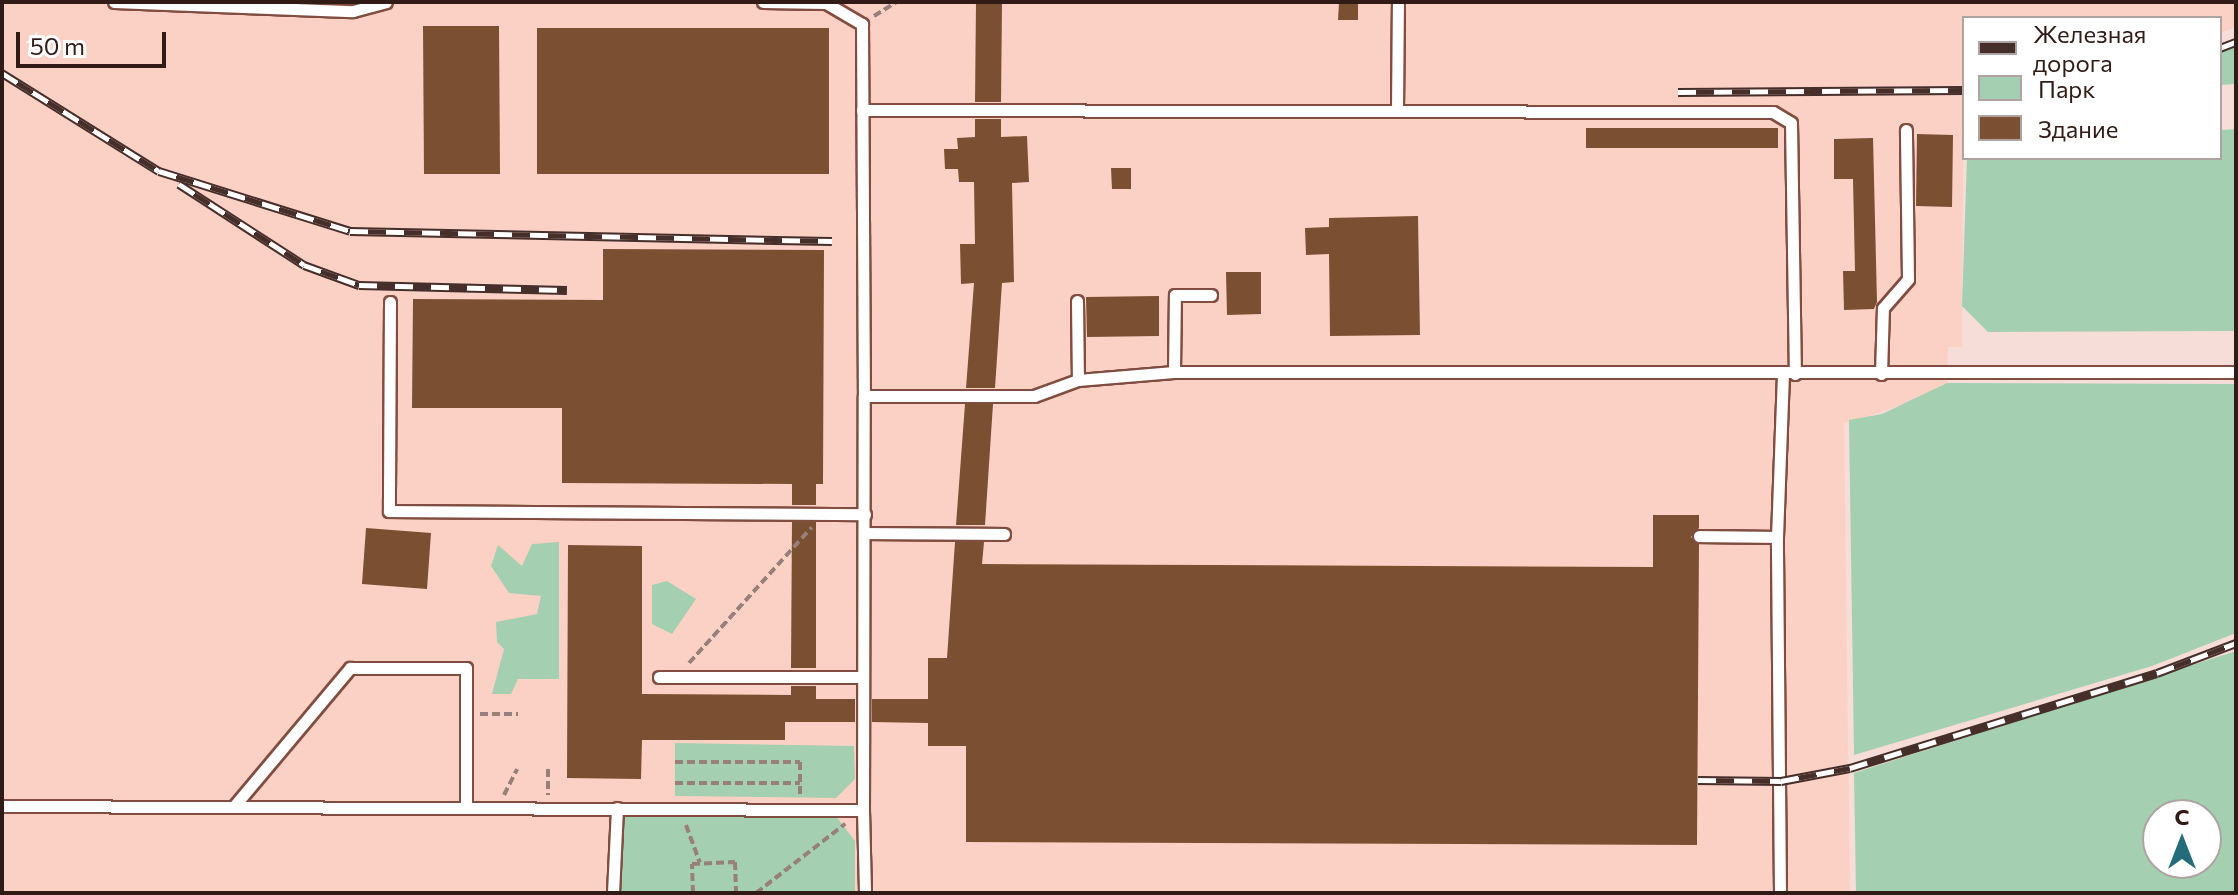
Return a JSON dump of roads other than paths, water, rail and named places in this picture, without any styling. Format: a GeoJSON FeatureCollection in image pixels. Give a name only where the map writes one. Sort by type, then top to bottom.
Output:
{"type":"FeatureCollection","features":[{"type":"Feature","properties":{"kind":"lane"},"geometry":{"type":"LineString","coordinates":[[114,2],[353,11],[386,2]]}},
{"type":"Feature","properties":{"kind":"lane"},"geometry":{"type":"LineString","coordinates":[[763,2],[826,3],[862,24],[865,893]]}},
{"type":"Feature","properties":{"kind":"lane"},"geometry":{"type":"LineString","coordinates":[[1397,111],[1398,2]]}},
{"type":"Feature","properties":{"kind":"lane"},"geometry":{"type":"LineString","coordinates":[[862,110],[1773,112],[1791,123],[1789,374],[1777,537],[1780,893]]}},
{"type":"Feature","properties":{"kind":"lane"},"geometry":{"type":"LineString","coordinates":[[1881,374],[1883,308],[1908,279],[1906,130]]}},
{"type":"Feature","properties":{"kind":"lane"},"geometry":{"type":"LineString","coordinates":[[1174,372],[1175,295],[1211,295]]}},
{"type":"Feature","properties":{"kind":"lane"},"geometry":{"type":"LineString","coordinates":[[1077,301],[1078,380]]}},
{"type":"Feature","properties":{"kind":"lane"},"geometry":{"type":"LineString","coordinates":[[390,302],[389,511],[865,514]]}},
{"type":"Feature","properties":{"kind":"lane"},"geometry":{"type":"LineString","coordinates":[[864,396],[1034,396],[1078,380],[1174,372],[2236,372]]}},
{"type":"Feature","properties":{"kind":"lane"},"geometry":{"type":"LineString","coordinates":[[864,533],[1004,534]]}},
{"type":"Feature","properties":{"kind":"lane"},"geometry":{"type":"LineString","coordinates":[[1699,536],[1777,537]]}},
{"type":"Feature","properties":{"kind":"lane"},"geometry":{"type":"LineString","coordinates":[[235,805],[350,668],[466,668],[466,807]]}},
{"type":"Feature","properties":{"kind":"lane"},"geometry":{"type":"LineString","coordinates":[[659,677],[863,677]]}},
{"type":"Feature","properties":{"kind":"lane"},"geometry":{"type":"LineString","coordinates":[[2,806],[863,810]]}},
{"type":"Feature","properties":{"kind":"lane"},"geometry":{"type":"LineString","coordinates":[[613,893],[617,808]]}},
{"type":"Feature","properties":{"kind":"railway"},"geometry":{"type":"LineString","coordinates":[[2222,47],[2236,42]]}},
{"type":"Feature","properties":{"kind":"railway"},"geometry":{"type":"LineString","coordinates":[[2,73],[159,171],[350,231],[832,241]]}},
{"type":"Feature","properties":{"kind":"railway"},"geometry":{"type":"LineString","coordinates":[[1678,92],[1962,90]]}},
{"type":"Feature","properties":{"kind":"railway"},"geometry":{"type":"LineString","coordinates":[[179,184],[304,265],[359,285],[567,290]]}},
{"type":"Feature","properties":{"kind":"railway"},"geometry":{"type":"LineString","coordinates":[[1698,780],[1781,781],[1850,768],[2157,673],[2236,643]]}}]}
